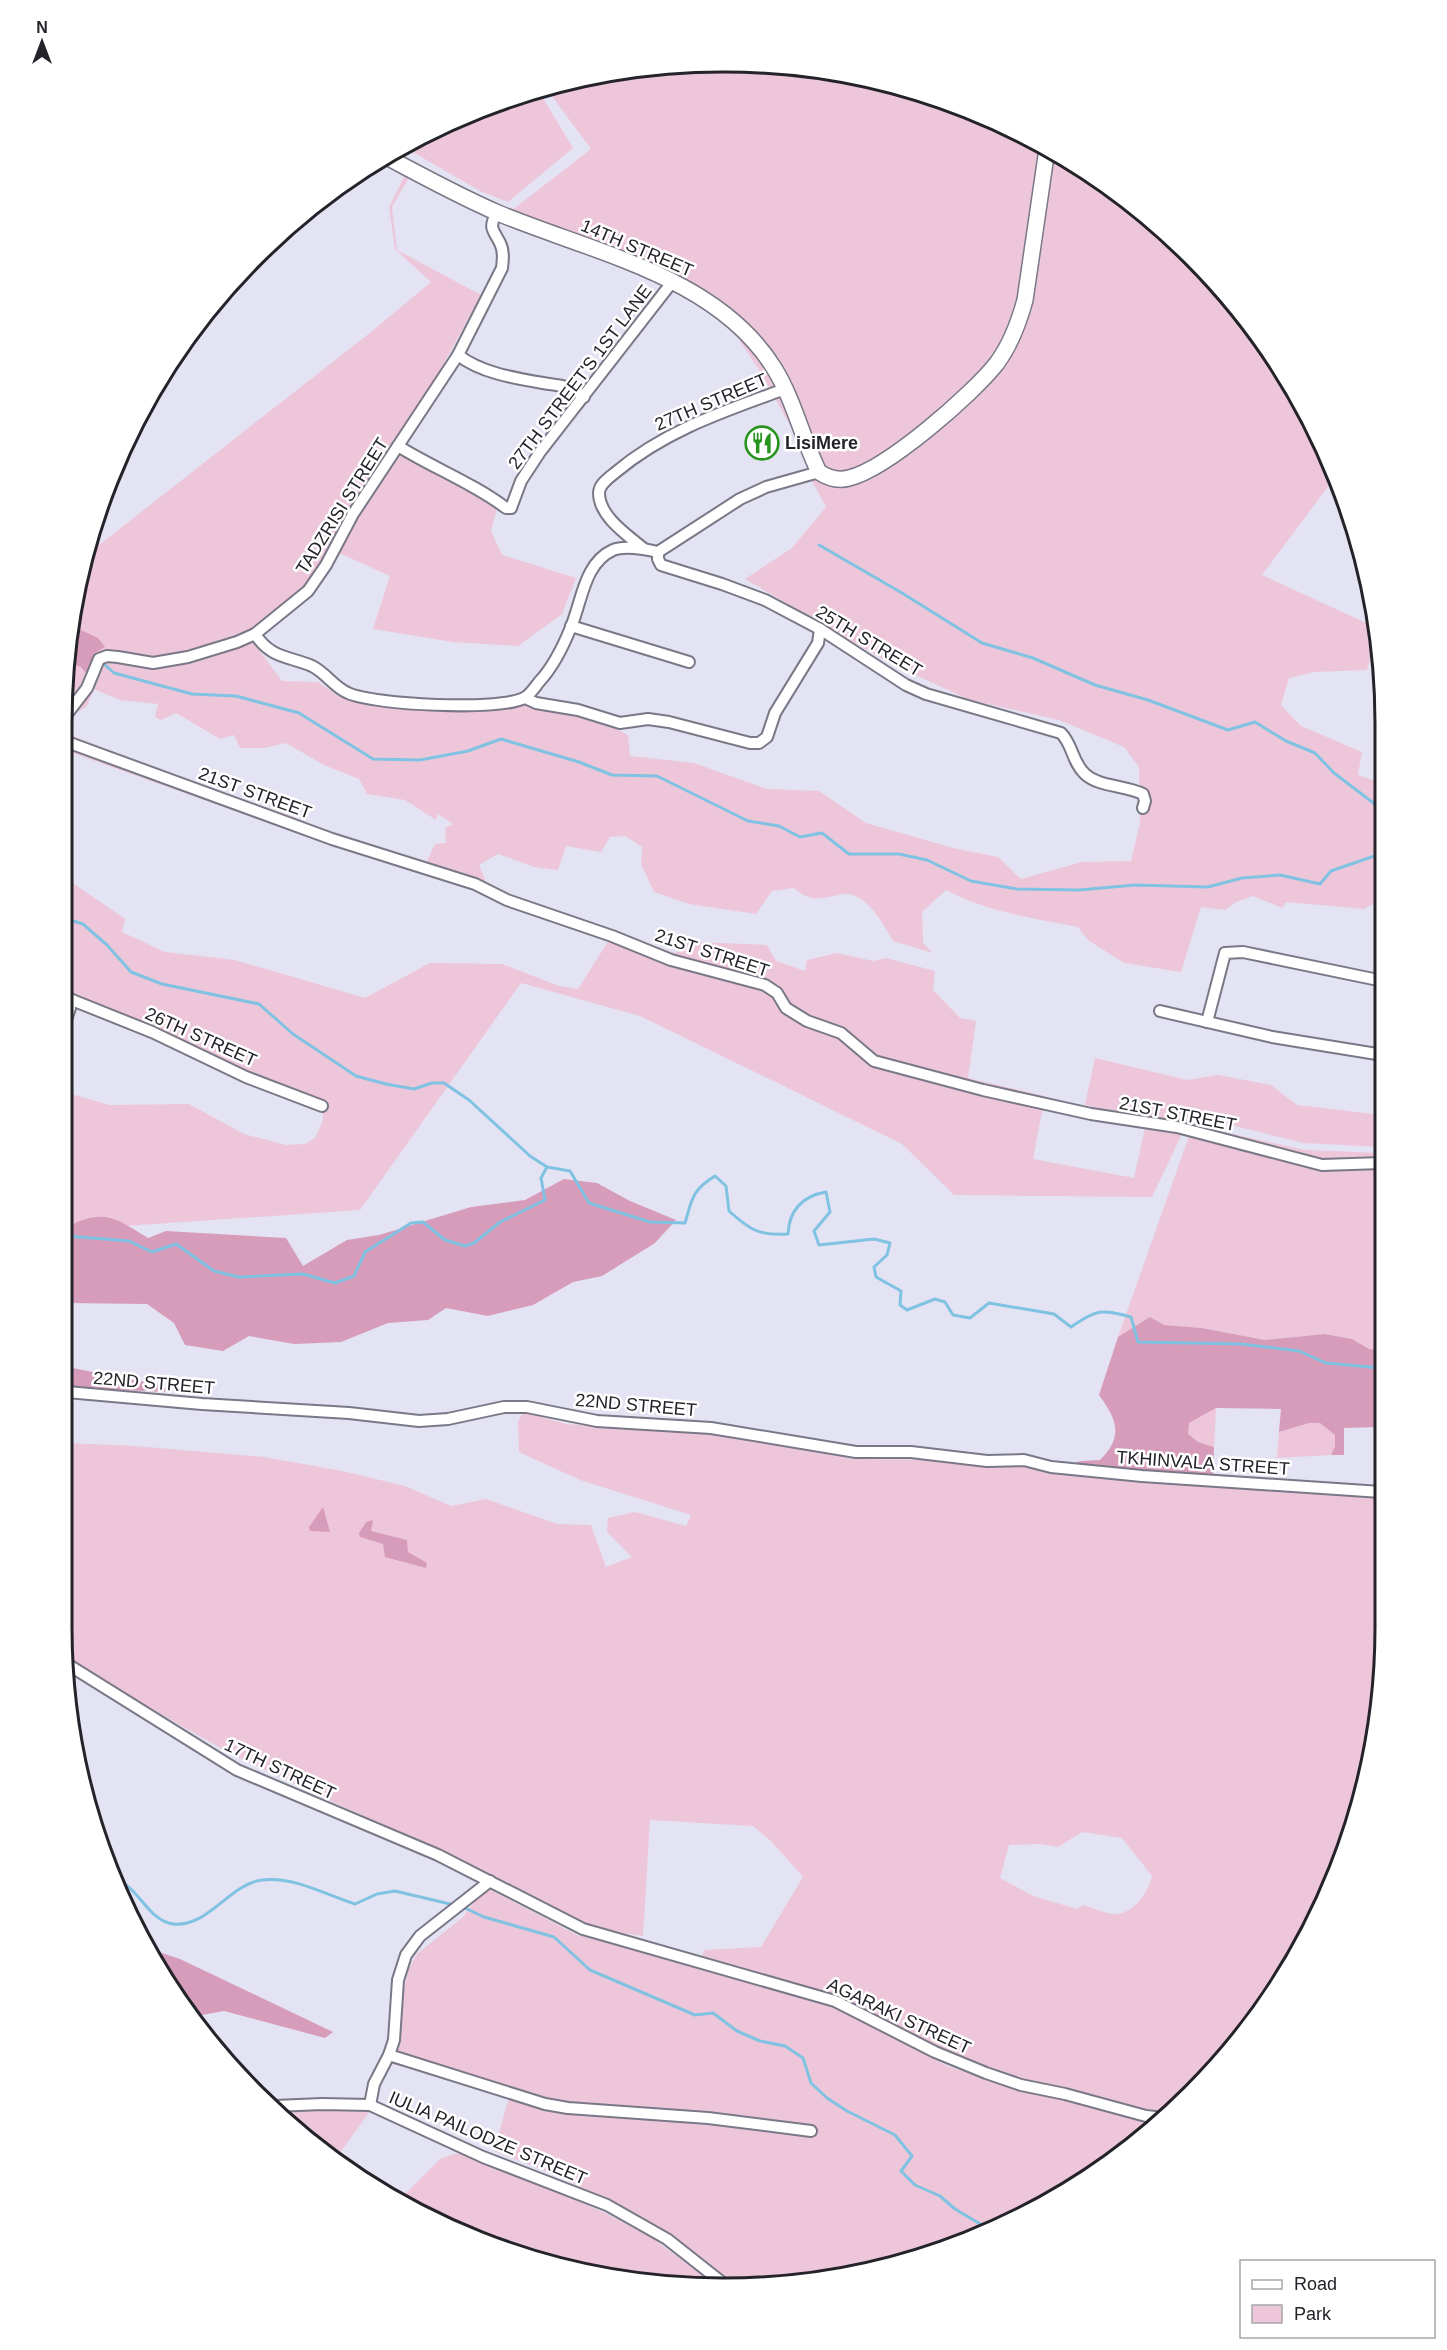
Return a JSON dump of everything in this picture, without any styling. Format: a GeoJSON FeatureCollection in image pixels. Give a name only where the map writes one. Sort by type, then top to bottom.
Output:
{"type":"FeatureCollection","features":[{"type":"Feature","properties":{"kind":"street"},"geometry":{"type":"LineString","coordinates":[[255,634],[276,655],[319,670],[334,684],[350,694],[406,703],[463,706],[525,698],[557,659],[572,626],[591,570],[600,558],[615,549],[645,549],[658,552],[740,499],[766,487],[819,472],[826,477],[838,479],[850,478],[868,471],[972,391],[998,362],[1008,347],[1020,320],[1025,300],[1046,157]]}},
{"type":"Feature","properties":{"kind":"street","name":"14TH STREET"},"geometry":{"type":"LineString","coordinates":[[395,161],[497,212],[673,281],[723,312],[774,367],[785,388],[819,472]]}},
{"type":"Feature","properties":{"kind":"street","name":"TADZRISI STREET"},"geometry":{"type":"LineString","coordinates":[[72,707],[87,688],[99,659],[107,656],[153,663],[208,651],[255,634],[308,591],[326,565],[353,514],[458,355],[502,267],[503,255],[500,243],[492,232],[492,221],[497,212]]}},
{"type":"Feature","properties":{"kind":"street","name":"27TH STREET'S 1ST LANE"},"geometry":{"type":"LineString","coordinates":[[398,446],[509,509],[527,471],[673,281]]}},
{"type":"Feature","properties":{"kind":"street"},"geometry":{"type":"LineString","coordinates":[[458,355],[467,362],[491,372],[566,385],[584,397]]}},
{"type":"Feature","properties":{"kind":"street","name":"27TH STREET"},"geometry":{"type":"LineString","coordinates":[[645,549],[607,514],[599,492],[602,485],[630,460],[670,434],[785,388]]}},
{"type":"Feature","properties":{"kind":"street","name":"25TH STREET"},"geometry":{"type":"LineString","coordinates":[[658,552],[661,565],[743,591],[820,629],[906,685],[926,694],[1061,733],[1068,740],[1075,763],[1086,775],[1143,794],[1145,801],[1143,808]]}},
{"type":"Feature","properties":{"kind":"street"},"geometry":{"type":"LineString","coordinates":[[572,626],[689,662]]}},
{"type":"Feature","properties":{"kind":"street"},"geometry":{"type":"LineString","coordinates":[[525,698],[536,703],[578,710],[620,723],[648,719],[669,722],[750,743],[759,743],[767,737],[775,713],[818,643],[820,629]]}},
{"type":"Feature","properties":{"kind":"street","name":"21ST STREET"},"geometry":{"type":"LineString","coordinates":[[72,744],[332,839],[475,885],[507,900],[612,936],[671,960],[765,986],[777,993],[786,1008],[807,1021],[841,1033],[874,1061],[983,1090],[1091,1114],[1177,1127],[1322,1165],[1375,1163]]}},
{"type":"Feature","properties":{"kind":"street"},"geometry":{"type":"LineString","coordinates":[[1207,1022],[1225,953],[1243,952],[1375,979]]}},
{"type":"Feature","properties":{"kind":"street","name":"26TH STREET"},"geometry":{"type":"LineString","coordinates":[[72,1000],[152,1032],[246,1077],[322,1106]]}},
{"type":"Feature","properties":{"kind":"street"},"geometry":{"type":"LineString","coordinates":[[1160,1011],[1272,1037],[1375,1054]]}},
{"type":"Feature","properties":{"kind":"street","name":"22ND STREET"},"geometry":{"type":"LineString","coordinates":[[72,1392],[202,1404],[349,1413],[419,1421],[448,1419],[504,1407],[527,1407],[597,1422],[711,1428],[856,1452],[911,1452],[987,1461],[1024,1460]]}},
{"type":"Feature","properties":{"kind":"street","name":"TKHINVALA STREET"},"geometry":{"type":"LineString","coordinates":[[1024,1460],[1052,1467],[1142,1476],[1375,1492]]}},
{"type":"Feature","properties":{"kind":"street","name":"17TH STREET"},"geometry":{"type":"LineString","coordinates":[[73,1668],[237,1770],[438,1855],[490,1881]]}},
{"type":"Feature","properties":{"kind":"street","name":"IULIA PAILODZE STREET"},"geometry":{"type":"LineString","coordinates":[[490,1881],[420,1936],[406,1955],[398,1980],[396,2022],[389,2055],[374,2084],[370,2105],[483,2157],[607,2205],[667,2239],[716,2278]]}},
{"type":"Feature","properties":{"kind":"street","name":"AGARAKI STREET"},"geometry":{"type":"LineString","coordinates":[[490,1881],[584,1929],[835,2001],[935,2052],[986,2073],[1021,2085],[1152,2117]]}},
{"type":"Feature","properties":{"kind":"street"},"geometry":{"type":"LineString","coordinates":[[389,2055],[544,2104],[568,2108],[708,2118],[811,2131]]}},
{"type":"Feature","properties":{"kind":"street"},"geometry":{"type":"LineString","coordinates":[[283,2106],[370,2105]]}},
{"type":"Feature","properties":{"kind":"green space"},"geometry":{"type":"Polygon","coordinates":[[[681,73],[766,73],[851,85],[892,94],[933,107],[1012,139],[1049,159],[1120,207],[1184,263],[1240,327],[1265,362],[1308,435],[1329,485],[1262,575],[1367,623],[1371,656],[1367,670],[1315,672],[1289,678],[1281,705],[1301,726],[1362,752],[1358,775],[1375,781],[1375,904],[1364,909],[1286,902],[1282,908],[1253,896],[1236,902],[1225,910],[1201,907],[1181,972],[1124,963],[1088,940],[1078,927],[994,909],[946,890],[922,912],[923,943],[933,953],[893,941],[869,906],[848,894],[817,898],[803,895],[794,888],[772,891],[756,914],[689,904],[654,892],[641,864],[642,847],[625,836],[610,837],[601,852],[566,846],[558,870],[534,867],[498,854],[479,865],[486,882],[540,911],[676,953],[683,939],[696,942],[767,945],[776,961],[805,971],[807,960],[837,953],[873,961],[886,958],[935,971],[933,990],[960,1018],[976,1021],[968,1078],[1045,1096],[1033,1159],[1134,1178],[1147,1119],[1085,1105],[1095,1058],[1187,1080],[1218,1075],[1271,1085],[1297,1105],[1375,1114],[1375,1147],[1303,1143],[1191,1115],[1152,1197],[954,1195],[902,1144],[640,1016],[521,983],[360,1210],[72,1230],[72,1094],[110,1105],[189,1104],[244,1134],[286,1145],[305,1144],[315,1138],[323,1120],[322,1102],[176,1044],[72,993],[72,882],[125,919],[122,932],[165,952],[235,960],[365,998],[430,963],[502,964],[559,986],[578,989],[609,940],[471,886],[283,828],[72,753],[72,736],[172,775],[421,864],[427,861],[435,844],[446,843],[445,828],[453,824],[438,814],[436,820],[405,800],[367,794],[359,779],[324,765],[286,743],[264,748],[240,748],[234,735],[220,739],[176,713],[161,720],[155,717],[158,704],[120,700],[94,689],[87,706],[72,716],[73,681],[85,596],[97,547],[371,332],[431,282],[395,249],[389,207],[406,173],[503,217],[591,149],[551,95],[596,85],[681,73]],[[410,176],[392,207],[397,250],[481,295],[437,376],[392,445],[497,508],[491,531],[502,555],[576,578],[562,614],[518,646],[453,642],[373,629],[390,576],[339,553],[310,594],[251,639],[282,681],[318,682],[337,695],[407,709],[464,711],[515,704],[543,705],[583,712],[628,735],[630,756],[694,763],[767,789],[819,791],[866,823],[957,849],[998,857],[1021,879],[1082,862],[1131,861],[1140,823],[1139,767],[1124,747],[1059,720],[970,700],[887,662],[745,579],[792,548],[826,507],[813,483],[791,427],[759,370],[732,329],[676,289],[537,234],[410,176]]]}},
{"type":"Feature","properties":{"kind":"green space"},"geometry":{"type":"Polygon","coordinates":[[[543,98],[573,148],[508,202],[482,192],[412,152],[474,122],[543,98]]]}},
{"type":"Feature","properties":{"kind":"green space"},"geometry":{"type":"Polygon","coordinates":[[[1193,1125],[1305,1150],[1375,1153],[1375,1350],[1369,1349],[1352,1339],[1325,1334],[1265,1340],[1202,1328],[1164,1325],[1150,1317],[1118,1337],[1193,1125]]]}},
{"type":"Feature","properties":{"kind":"green space"},"geometry":{"type":"Polygon","coordinates":[[[1216,1408],[1214,1447],[1198,1442],[1188,1435],[1188,1423],[1216,1408]]]}},
{"type":"Feature","properties":{"kind":"green space"},"geometry":{"type":"Polygon","coordinates":[[[524,1412],[566,1424],[726,1435],[852,1459],[942,1460],[1017,1465],[1046,1472],[1138,1482],[1237,1486],[1375,1497],[1374,1669],[1362,1754],[1353,1795],[1325,1876],[1308,1915],[1265,1988],[1213,2056],[1159,2110],[1119,2105],[1067,2088],[1023,2080],[915,2039],[839,1999],[739,1966],[701,1960],[704,1950],[761,1947],[803,1877],[771,1841],[753,1826],[650,1820],[643,1936],[590,1928],[465,1864],[231,1754],[73,1662],[72,1443],[264,1457],[342,1471],[405,1486],[451,1506],[486,1499],[557,1524],[591,1525],[606,1567],[632,1557],[607,1532],[608,1518],[635,1512],[686,1526],[691,1515],[580,1480],[519,1452],[518,1421],[524,1412]],[[1082,1832],[1058,1847],[1040,1844],[1009,1845],[1000,1878],[1033,1896],[1077,1909],[1084,1905],[1113,1914],[1133,1907],[1143,1896],[1152,1876],[1122,1838],[1082,1832]]]}},
{"type":"Feature","properties":{"kind":"green space"},"geometry":{"type":"Polygon","coordinates":[[[1309,1423],[1320,1423],[1335,1435],[1335,1446],[1331,1455],[1277,1458],[1279,1432],[1309,1423]]]}},
{"type":"Feature","properties":{"kind":"green space"},"geometry":{"type":"Polygon","coordinates":[[[485,1887],[577,1935],[728,1976],[737,1975],[834,2005],[947,2066],[995,2082],[1147,2121],[1120,2143],[1049,2191],[1012,2211],[933,2243],[892,2256],[851,2265],[766,2277],[725,2278],[675,2239],[637,2214],[543,2170],[494,2151],[509,2097],[389,2063],[408,1970],[417,1954],[463,1917],[485,1887]]]}},
{"type":"Feature","properties":{"kind":"green space"},"geometry":{"type":"Polygon","coordinates":[[[334,2108],[370,2111],[340,2152],[286,2109],[334,2108]]]}},
{"type":"Feature","properties":{"kind":"green space"},"geometry":{"type":"Polygon","coordinates":[[[453,2154],[465,2154],[603,2212],[651,2237],[705,2278],[638,2272],[555,2256],[474,2228],[404,2195],[440,2159],[453,2154]]]}},
{"type":"Feature","properties":{"kind":"shaded area"},"geometry":{"type":"Polygon","coordinates":[[[79,629],[98,638],[105,647],[96,652],[86,673],[81,667],[75,665],[79,629]]]}},
{"type":"Feature","properties":{"kind":"shaded area"},"geometry":{"type":"Polygon","coordinates":[[[564,1179],[597,1183],[630,1201],[676,1220],[655,1243],[602,1276],[573,1282],[533,1305],[488,1316],[446,1308],[428,1320],[388,1323],[341,1342],[294,1344],[249,1336],[223,1351],[185,1345],[174,1323],[147,1304],[72,1303],[72,1225],[91,1218],[101,1217],[118,1221],[148,1238],[166,1231],[286,1238],[303,1266],[347,1240],[379,1235],[471,1207],[525,1200],[564,1179]]]}},
{"type":"Feature","properties":{"kind":"shaded area"},"geometry":{"type":"Polygon","coordinates":[[[1150,1317],[1164,1325],[1202,1328],[1265,1340],[1325,1334],[1352,1339],[1369,1349],[1375,1350],[1375,1427],[1344,1428],[1344,1455],[1331,1455],[1335,1446],[1335,1435],[1320,1423],[1309,1423],[1279,1432],[1281,1409],[1216,1408],[1189,1423],[1188,1434],[1198,1442],[1214,1447],[1213,1477],[1067,1465],[1081,1461],[1100,1460],[1112,1443],[1115,1435],[1114,1420],[1099,1395],[1118,1337],[1150,1317]]]}},
{"type":"Feature","properties":{"kind":"shaded area"},"geometry":{"type":"Polygon","coordinates":[[[72,1368],[161,1385],[170,1392],[72,1388],[72,1368]]]}},
{"type":"Feature","properties":{"kind":"shaded area"},"geometry":{"type":"Polygon","coordinates":[[[323,1507],[330,1532],[310,1531],[309,1527],[323,1507]]]}},
{"type":"Feature","properties":{"kind":"shaded area"},"geometry":{"type":"Polygon","coordinates":[[[373,1520],[371,1531],[407,1540],[408,1552],[427,1563],[426,1568],[385,1557],[383,1544],[360,1537],[359,1533],[366,1522],[373,1520]]]}},
{"type":"Feature","properties":{"kind":"shaded area"},"geometry":{"type":"Polygon","coordinates":[[[159,1952],[180,1959],[333,2032],[325,2038],[224,2011],[201,2015],[159,1952]]]}},
{"type":"Feature","properties":{"kind":"waterway"},"geometry":{"type":"LineString","coordinates":[[819,545],[982,643],[1033,658],[1095,685],[1148,700],[1228,730],[1255,722],[1286,741],[1315,753],[1334,773],[1375,804]]}},
{"type":"Feature","properties":{"kind":"waterway"},"geometry":{"type":"LineString","coordinates":[[103,663],[114,673],[192,694],[236,696],[299,713],[373,759],[420,760],[468,751],[501,739],[579,762],[612,775],[657,776],[748,821],[779,826],[800,837],[822,833],[849,854],[899,854],[927,860],[971,881],[1017,889],[1079,890],[1135,885],[1208,887],[1242,878],[1280,875],[1320,884],[1331,871],[1375,856]]}},
{"type":"Feature","properties":{"kind":"waterway"},"geometry":{"type":"LineString","coordinates":[[72,921],[83,924],[107,945],[131,972],[162,984],[259,1004],[293,1034],[356,1076],[414,1089],[432,1083],[444,1083],[469,1100],[530,1156],[547,1167]]}},
{"type":"Feature","properties":{"kind":"waterway"},"geometry":{"type":"LineString","coordinates":[[72,1236],[129,1241],[152,1252],[176,1244],[214,1271],[239,1277],[303,1274],[335,1283],[354,1276],[365,1252],[411,1223],[423,1222],[445,1240],[465,1246],[474,1243],[500,1222],[545,1200],[541,1178],[547,1167],[570,1171],[589,1203],[650,1222],[685,1223],[697,1191],[715,1176],[726,1186],[729,1211],[749,1227],[769,1234],[788,1234],[791,1218],[798,1206],[810,1197],[826,1192],[830,1212],[814,1231],[819,1245],[874,1239],[890,1243],[887,1255],[874,1267],[876,1277],[901,1291],[900,1305],[907,1310],[935,1299],[945,1302],[953,1315],[970,1318],[989,1303],[1054,1314],[1071,1327],[1087,1317],[1106,1312],[1131,1317],[1138,1342],[1242,1344],[1299,1351],[1326,1363],[1375,1367]]}},
{"type":"Feature","properties":{"kind":"waterway"},"geometry":{"type":"LineString","coordinates":[[126,1885],[157,1917],[173,1924],[197,1919],[239,1889],[262,1880],[298,1883],[355,1904],[377,1894],[395,1891],[450,1904]]}},
{"type":"Feature","properties":{"kind":"waterway"},"geometry":{"type":"LineString","coordinates":[[465,1908],[484,1917],[554,1937],[590,1970],[695,2015],[713,2013],[737,2031],[760,2041],[785,2046],[803,2058],[811,2083],[827,2098],[847,2111],[895,2135],[912,2156],[901,2171],[915,2185],[940,2196],[955,2209],[981,2224]]}},
{"type":"Feature","properties":{"kind":"place","name":"LisiMere"},"geometry":{"type":"Point","coordinates":[762,443]}}]}
